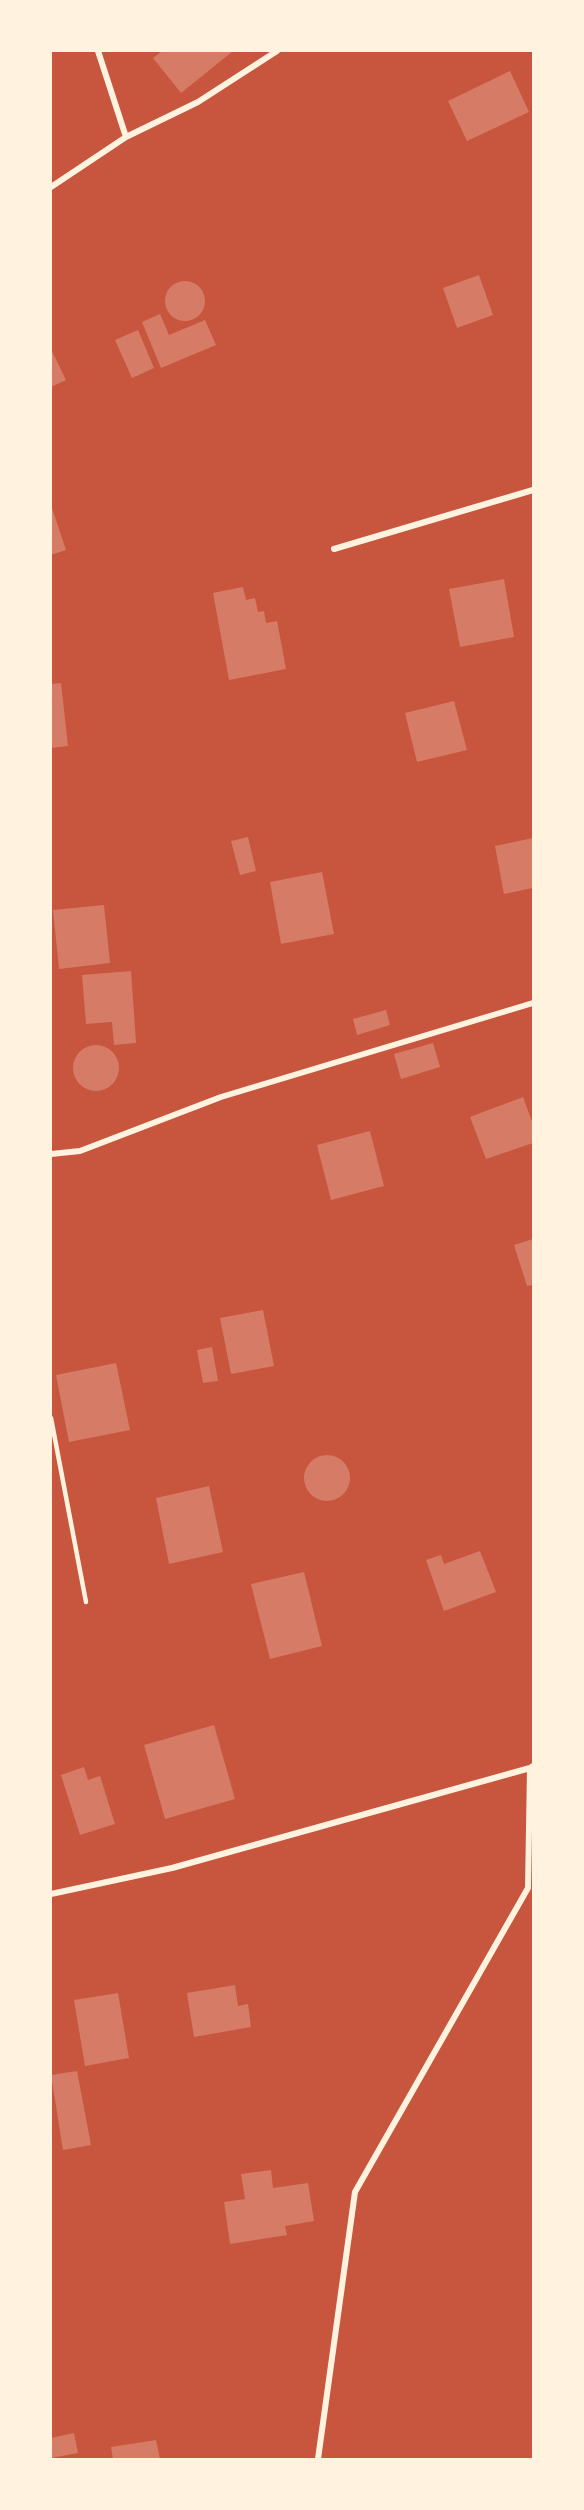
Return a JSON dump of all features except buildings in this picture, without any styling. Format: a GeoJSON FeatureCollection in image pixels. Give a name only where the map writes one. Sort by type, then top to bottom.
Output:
{"type":"FeatureCollection","features":[{"type":"Feature","properties":{"kind":"street"},"geometry":{"type":"LineString","coordinates":[[98,51],[126,137]]}},
{"type":"Feature","properties":{"kind":"street"},"geometry":{"type":"LineString","coordinates":[[51,187],[126,137],[198,102],[277,51]]}},
{"type":"Feature","properties":{"kind":"street"},"geometry":{"type":"LineString","coordinates":[[334,549],[533,490]]}},
{"type":"Feature","properties":{"kind":"street"},"geometry":{"type":"LineString","coordinates":[[51,1154],[80,1151],[221,1097],[533,1003]]}},
{"type":"Feature","properties":{"kind":"street"},"geometry":{"type":"LineString","coordinates":[[51,1894],[172,1868],[531,1767],[528,1888],[533,1898]]}},
{"type":"Feature","properties":{"kind":"street"},"geometry":{"type":"LineString","coordinates":[[318,2459],[355,2192],[528,1888]]}},
{"type":"Feature","properties":{"kind":"lane"},"geometry":{"type":"LineString","coordinates":[[51,1418],[86,1602]]}}]}
